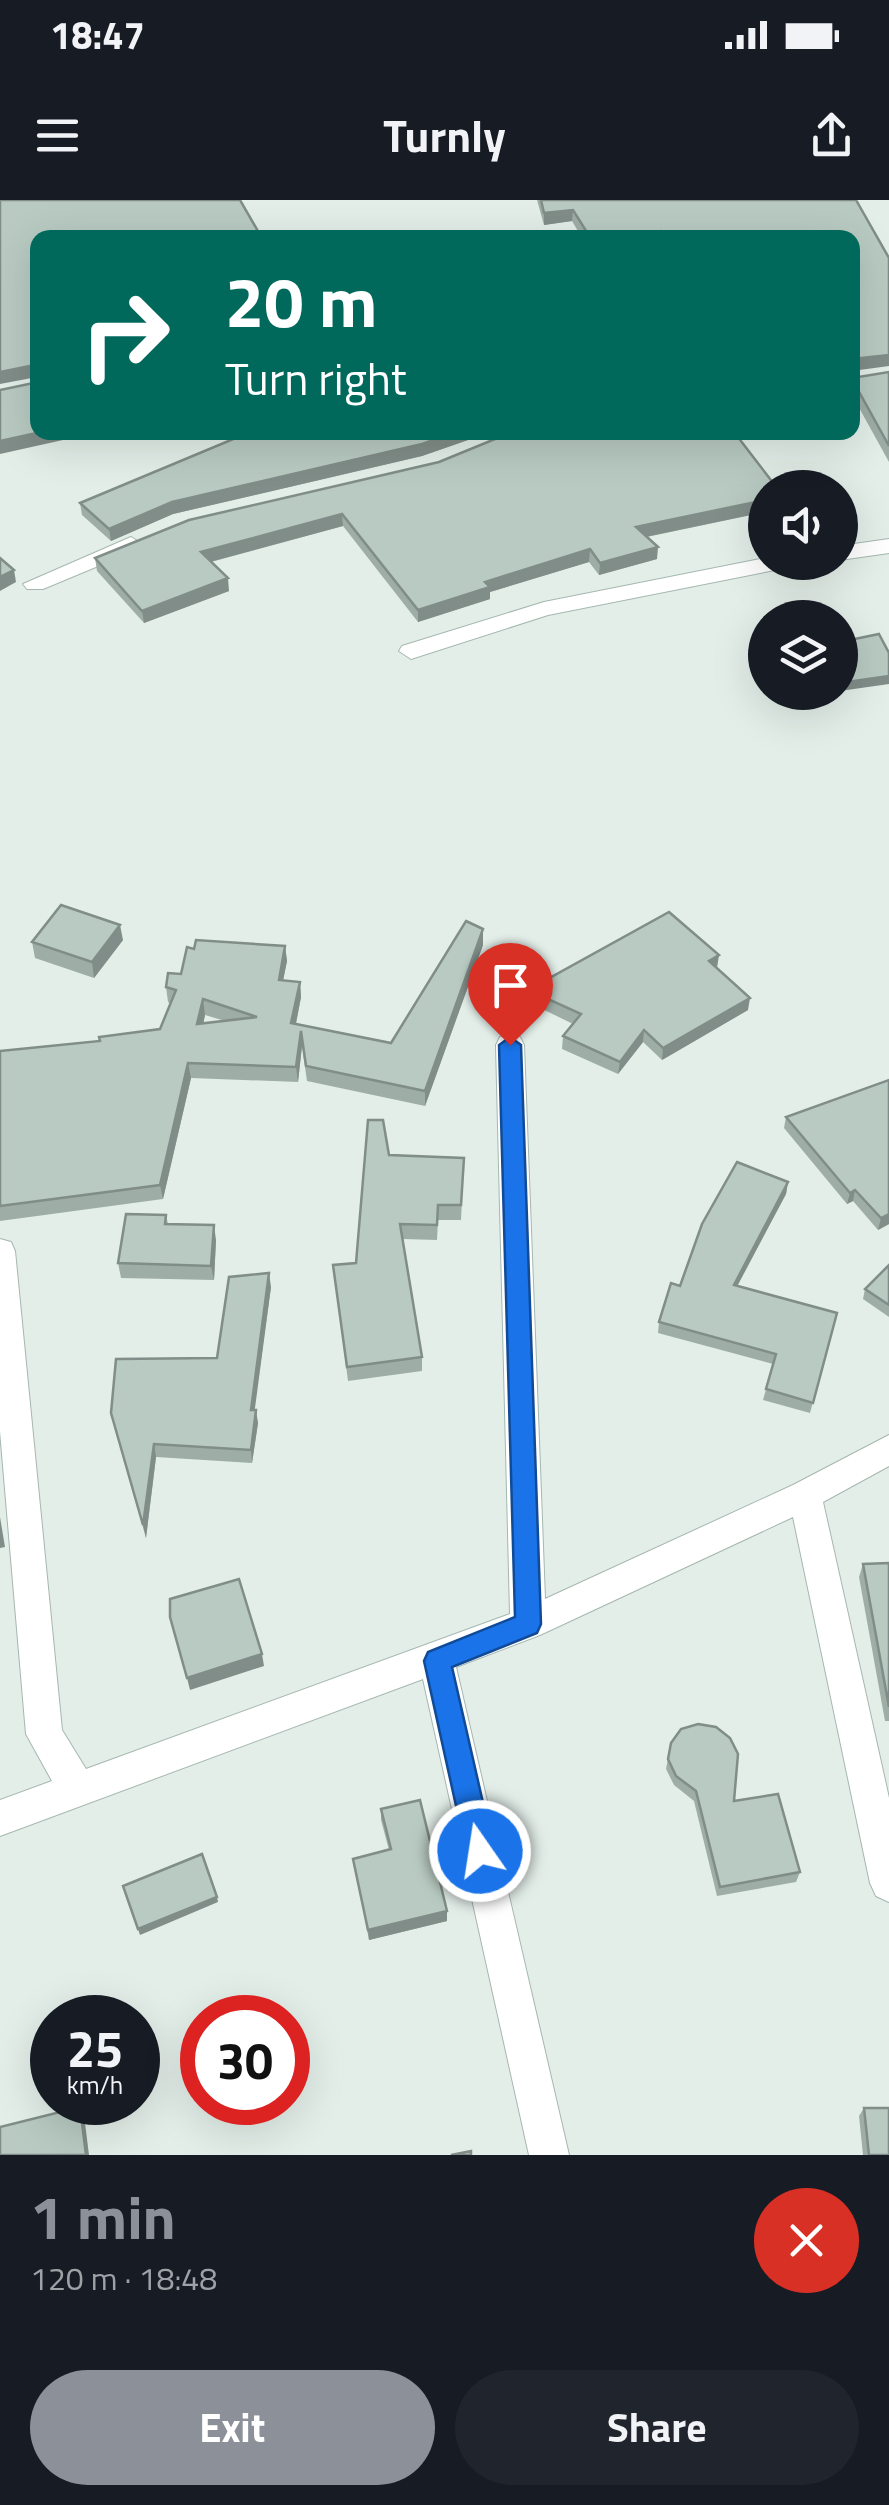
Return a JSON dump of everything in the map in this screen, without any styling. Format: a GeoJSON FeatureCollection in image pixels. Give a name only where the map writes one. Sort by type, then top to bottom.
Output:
{"type":"FeatureCollection","features":[{"type":"Feature","properties":{"kind":"street"},"geometry":{"type":"LineString","coordinates":[[35,584],[145,538]]}},
{"type":"Feature","properties":{"kind":"street"},"geometry":{"type":"LineString","coordinates":[[858,550],[889,546]]}},
{"type":"Feature","properties":{"kind":"street"},"geometry":{"type":"LineString","coordinates":[[411,651],[544,609],[748,568]]}},
{"type":"Feature","properties":{"kind":"street"},"geometry":{"type":"LineString","coordinates":[[510,1045],[528,1624]]}},
{"type":"Feature","properties":{"kind":"street"},"geometry":{"type":"LineString","coordinates":[[0,1251],[44,1734],[78,1790]]}},
{"type":"Feature","properties":{"kind":"street"},"geometry":{"type":"LineString","coordinates":[[0,1818],[168,1754],[437,1661],[528,1624],[804,1495],[889,1448]]}},
{"type":"Feature","properties":{"kind":"street"},"geometry":{"type":"LineString","coordinates":[[804,1495],[889,1883]]}},
{"type":"Feature","properties":{"kind":"street"},"geometry":{"type":"LineString","coordinates":[[437,1661],[549,2155]]}},
{"type":"Feature","properties":{"kind":"building"},"geometry":{"type":"Polygon","coordinates":[[[0,200],[240,200],[257,230],[30,230],[30,366],[0,372],[0,200]]]}},
{"type":"Feature","properties":{"kind":"building"},"geometry":{"type":"Polygon","coordinates":[[[541,200],[856,200],[889,258],[889,355],[860,358],[860,230],[586,230],[573,210],[544,213],[541,200]]]}},
{"type":"Feature","properties":{"kind":"building"},"geometry":{"type":"Polygon","coordinates":[[[889,372],[889,446],[860,393],[860,377],[889,372]]]}},
{"type":"Feature","properties":{"kind":"building"},"geometry":{"type":"Polygon","coordinates":[[[30,384],[30,434],[0,441],[0,390],[30,384]]]}},
{"type":"Feature","properties":{"kind":"building"},"geometry":{"type":"Polygon","coordinates":[[[231,440],[433,440],[172,502],[109,529],[80,503],[231,440]]]}},
{"type":"Feature","properties":{"kind":"building"},"geometry":{"type":"Polygon","coordinates":[[[493,440],[740,440],[763,470],[748,470],[748,504],[636,527],[658,547],[600,563],[590,549],[485,582],[490,587],[418,610],[342,514],[201,552],[228,578],[142,611],[95,558],[189,520],[439,462],[493,440]]]}},
{"type":"Feature","properties":{"kind":"building"},"geometry":{"type":"Polygon","coordinates":[[[0,558],[14,570],[0,577],[0,558]]]}},
{"type":"Feature","properties":{"kind":"building"},"geometry":{"type":"Polygon","coordinates":[[[879,634],[889,653],[889,676],[858,680],[858,638],[879,634]]]}},
{"type":"Feature","properties":{"kind":"building"},"geometry":{"type":"Polygon","coordinates":[[[61,905],[120,925],[92,962],[32,942],[61,905]]]}},
{"type":"Feature","properties":{"kind":"building"},"geometry":{"type":"Polygon","coordinates":[[[669,912],[719,955],[709,961],[750,998],[663,1048],[644,1030],[620,1062],[563,1036],[581,1014],[528,990],[669,912]]]}},
{"type":"Feature","properties":{"kind":"building"},"geometry":{"type":"Polygon","coordinates":[[[466,921],[483,929],[425,1091],[306,1066],[301,1031],[296,1067],[188,1063],[160,1185],[0,1206],[0,1051],[100,1041],[99,1037],[160,1029],[176,990],[166,987],[168,973],[181,974],[187,947],[194,949],[196,940],[285,946],[279,980],[300,982],[291,1023],[391,1043],[466,921]],[[203,999],[197,1024],[257,1017],[203,999]]]}},
{"type":"Feature","properties":{"kind":"building"},"geometry":{"type":"Polygon","coordinates":[[[889,1080],[889,1214],[881,1218],[855,1190],[850,1193],[786,1117],[889,1080]]]}},
{"type":"Feature","properties":{"kind":"building"},"geometry":{"type":"Polygon","coordinates":[[[368,1120],[383,1120],[389,1155],[464,1158],[461,1205],[438,1205],[437,1225],[400,1224],[422,1357],[347,1367],[333,1265],[356,1263],[368,1120]]]}},
{"type":"Feature","properties":{"kind":"building"},"geometry":{"type":"Polygon","coordinates":[[[737,1162],[788,1182],[734,1285],[837,1313],[813,1403],[766,1389],[776,1354],[659,1322],[671,1283],[680,1286],[702,1224],[737,1162]]]}},
{"type":"Feature","properties":{"kind":"building"},"geometry":{"type":"Polygon","coordinates":[[[126,1214],[166,1215],[165,1224],[214,1225],[211,1266],[118,1263],[126,1214]]]}},
{"type":"Feature","properties":{"kind":"building"},"geometry":{"type":"Polygon","coordinates":[[[889,1265],[889,1305],[865,1289],[889,1265]]]}},
{"type":"Feature","properties":{"kind":"building"},"geometry":{"type":"Polygon","coordinates":[[[269,1273],[251,1410],[256,1410],[251,1450],[154,1444],[143,1525],[111,1413],[116,1359],[217,1358],[229,1277],[269,1273]]]}},
{"type":"Feature","properties":{"kind":"building"},"geometry":{"type":"Polygon","coordinates":[[[889,1563],[889,1707],[863,1564],[889,1563]]]}},
{"type":"Feature","properties":{"kind":"building"},"geometry":{"type":"Polygon","coordinates":[[[239,1579],[262,1654],[187,1678],[170,1617],[170,1599],[239,1579]]]}},
{"type":"Feature","properties":{"kind":"building"},"geometry":{"type":"Polygon","coordinates":[[[698,1724],[716,1727],[730,1738],[738,1754],[734,1801],[778,1794],[800,1872],[720,1887],[696,1791],[676,1776],[668,1759],[671,1743],[681,1729],[698,1724]]]}},
{"type":"Feature","properties":{"kind":"building"},"geometry":{"type":"Polygon","coordinates":[[[420,1800],[447,1911],[368,1930],[353,1859],[391,1849],[381,1809],[420,1800]]]}},
{"type":"Feature","properties":{"kind":"building"},"geometry":{"type":"Polygon","coordinates":[[[202,1854],[217,1897],[138,1929],[123,1886],[202,1854]]]}},
{"type":"Feature","properties":{"kind":"building"},"geometry":{"type":"Polygon","coordinates":[[[864,2108],[889,2108],[889,2155],[869,2155],[864,2108]]]}},
{"type":"Feature","properties":{"kind":"building"},"geometry":{"type":"Polygon","coordinates":[[[30,2120],[30,2125],[82,2125],[86,2155],[0,2155],[0,2127],[30,2120]]]}},
{"type":"Feature","properties":{"kind":"route"},"geometry":{"type":"LineString","coordinates":[[480,1851],[437,1661],[528,1624],[510,1045]]}}]}
